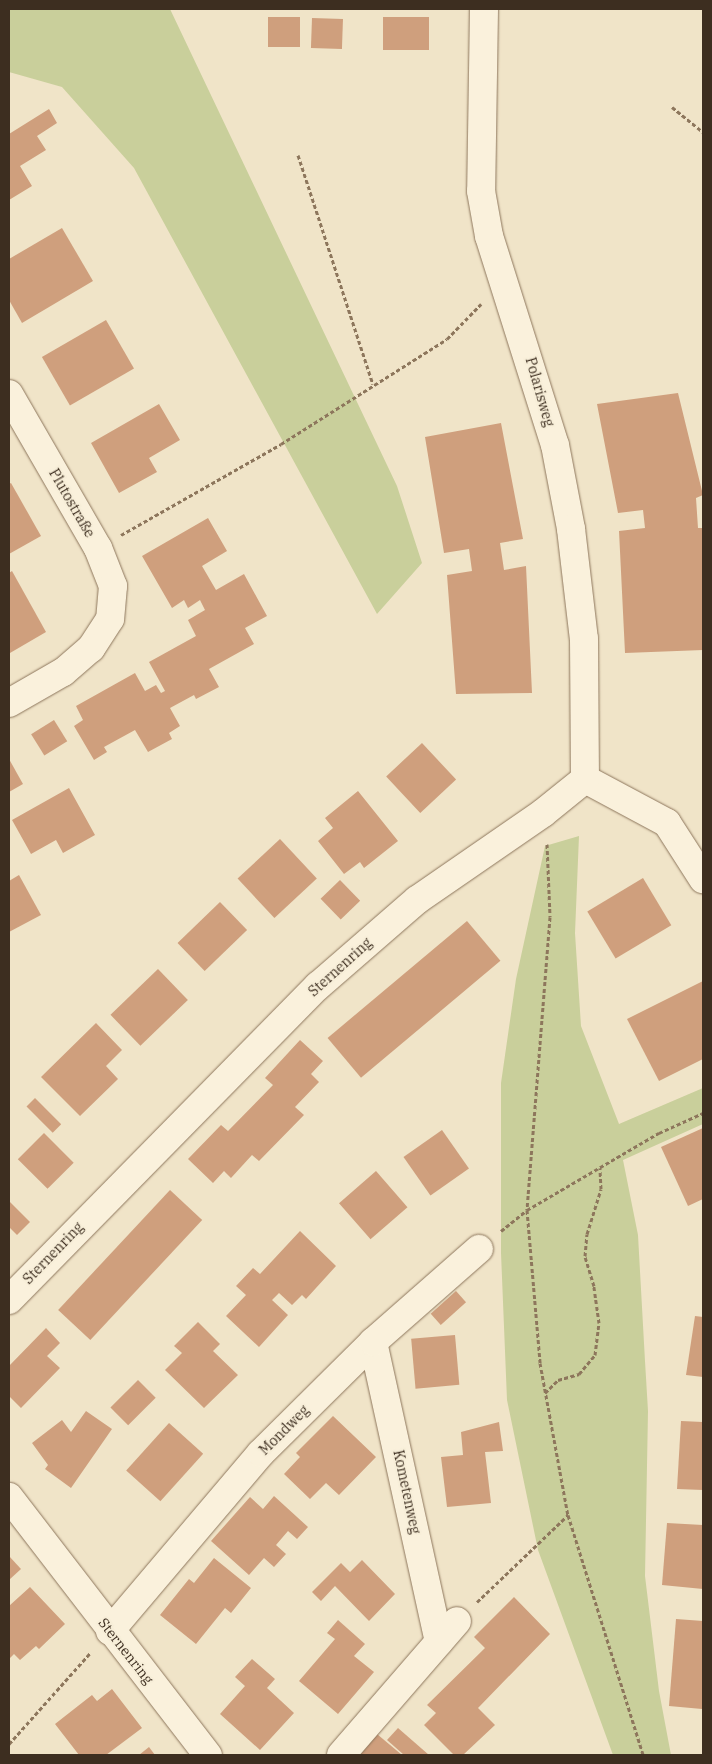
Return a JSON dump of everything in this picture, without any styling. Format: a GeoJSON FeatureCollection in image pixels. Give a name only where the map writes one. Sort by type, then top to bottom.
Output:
{"type":"FeatureCollection","features":[{"type":"Feature","properties":{"kind":"street","name":"Polarisweg"},"geometry":{"type":"LineString","coordinates":[[484,9],[481,191],[490,236],[555,445],[571,529],[584,639],[585,779]]}},
{"type":"Feature","properties":{"kind":"street","name":"Plutostraße"},"geometry":{"type":"LineString","coordinates":[[9,394],[98,548],[113,586],[110,619],[91,648],[63,672],[9,703]]}},
{"type":"Feature","properties":{"kind":"street","name":"Sternenring"},"geometry":{"type":"LineString","coordinates":[[9,1300],[318,986],[417,900],[543,813],[585,779]]}},
{"type":"Feature","properties":{"kind":"street"},"geometry":{"type":"LineString","coordinates":[[585,779],[667,823],[703,879]]}},
{"type":"Feature","properties":{"kind":"street","name":"Mondweg"},"geometry":{"type":"LineString","coordinates":[[110,1631],[261,1453],[373,1342],[480,1249]]}},
{"type":"Feature","properties":{"kind":"street","name":"Kometenweg"},"geometry":{"type":"LineString","coordinates":[[373,1342],[440,1642]]}},
{"type":"Feature","properties":{"kind":"street","name":"Sternenring"},"geometry":{"type":"LineString","coordinates":[[9,1497],[110,1631],[208,1755]]}},
{"type":"Feature","properties":{"kind":"street"},"geometry":{"type":"LineString","coordinates":[[340,1755],[457,1621]]}},
{"type":"Feature","properties":{"kind":"path"},"geometry":{"type":"LineString","coordinates":[[672,107],[703,132]]}},
{"type":"Feature","properties":{"kind":"path"},"geometry":{"type":"LineString","coordinates":[[298,155],[373,384]]}},
{"type":"Feature","properties":{"kind":"path"},"geometry":{"type":"LineString","coordinates":[[98,548],[281,444],[373,384],[447,339],[505,281]]}},
{"type":"Feature","properties":{"kind":"path"},"geometry":{"type":"LineString","coordinates":[[543,813],[550,917],[527,1210],[545,1394],[568,1515],[643,1755]]}},
{"type":"Feature","properties":{"kind":"path"},"geometry":{"type":"LineString","coordinates":[[480,1249],[527,1210],[659,1133],[703,1113]]}},
{"type":"Feature","properties":{"kind":"path"},"geometry":{"type":"LineString","coordinates":[[545,1394],[558,1380],[579,1374],[595,1355],[599,1323],[594,1286],[585,1256],[587,1234],[601,1189],[600,1168]]}},
{"type":"Feature","properties":{"kind":"path"},"geometry":{"type":"LineString","coordinates":[[457,1621],[568,1515]]}},
{"type":"Feature","properties":{"kind":"path"},"geometry":{"type":"LineString","coordinates":[[9,1744],[110,1631]]}},
{"type":"Feature","properties":{"kind":"green space"},"geometry":{"type":"Polygon","coordinates":[[[9,9],[170,9],[397,486],[422,563],[377,614],[134,168],[62,87],[9,72],[9,9]]]}},
{"type":"Feature","properties":{"kind":"green space"},"geometry":{"type":"Polygon","coordinates":[[[579,836],[575,933],[581,1026],[619,1124],[703,1088],[703,1124],[623,1160],[638,1235],[648,1411],[645,1576],[659,1691],[671,1755],[613,1755],[538,1550],[507,1400],[501,1253],[501,1083],[516,979],[545,846],[579,836]]]}},
{"type":"Feature","properties":{"kind":"building"},"geometry":{"type":"Polygon","coordinates":[[[268,17],[300,17],[300,47],[268,47],[268,17]]]}},
{"type":"Feature","properties":{"kind":"building"},"geometry":{"type":"Polygon","coordinates":[[[383,17],[429,17],[429,50],[383,50],[383,17]]]}},
{"type":"Feature","properties":{"kind":"building"},"geometry":{"type":"Polygon","coordinates":[[[312,18],[343,19],[342,49],[311,48],[312,18]]]}},
{"type":"Feature","properties":{"kind":"building"},"geometry":{"type":"Polygon","coordinates":[[[49,109],[57,123],[37,136],[46,150],[20,166],[32,186],[9,200],[9,134],[49,109]]]}},
{"type":"Feature","properties":{"kind":"building"},"geometry":{"type":"Polygon","coordinates":[[[62,228],[93,281],[22,323],[9,300],[9,259],[62,228]]]}},
{"type":"Feature","properties":{"kind":"building"},"geometry":{"type":"Polygon","coordinates":[[[106,320],[134,368],[70,405],[42,357],[106,320]]]}},
{"type":"Feature","properties":{"kind":"building"},"geometry":{"type":"Polygon","coordinates":[[[678,393],[703,495],[696,498],[698,528],[703,528],[703,650],[625,653],[619,531],[645,528],[643,510],[618,513],[597,404],[678,393]]]}},
{"type":"Feature","properties":{"kind":"building"},"geometry":{"type":"Polygon","coordinates":[[[159,404],[180,440],[149,458],[157,472],[119,493],[91,443],[159,404]]]}},
{"type":"Feature","properties":{"kind":"building"},"geometry":{"type":"Polygon","coordinates":[[[501,423],[523,539],[500,543],[504,570],[526,566],[532,693],[456,694],[447,575],[472,571],[469,549],[444,553],[425,437],[501,423]]]}},
{"type":"Feature","properties":{"kind":"building"},"geometry":{"type":"Polygon","coordinates":[[[11,483],[41,536],[9,554],[9,484],[11,483]]]}},
{"type":"Feature","properties":{"kind":"building"},"geometry":{"type":"Polygon","coordinates":[[[208,518],[227,551],[202,566],[216,590],[244,574],[267,616],[245,628],[254,644],[209,669],[219,687],[196,699],[194,695],[170,708],[180,726],[169,733],[172,739],[148,752],[135,730],[104,747],[107,752],[94,760],[74,726],[83,720],[76,706],[135,673],[145,691],[156,685],[161,693],[165,691],[149,662],[196,636],[188,620],[205,610],[200,600],[188,608],[184,600],[172,608],[142,556],[208,518]]]}},
{"type":"Feature","properties":{"kind":"building"},"geometry":{"type":"Polygon","coordinates":[[[12,571],[46,632],[10,653],[9,573],[12,571]]]}},
{"type":"Feature","properties":{"kind":"building"},"geometry":{"type":"Polygon","coordinates":[[[54,720],[67,741],[44,756],[31,734],[54,720]]]}},
{"type":"Feature","properties":{"kind":"building"},"geometry":{"type":"Polygon","coordinates":[[[422,743],[456,780],[420,813],[386,776],[422,743]]]}},
{"type":"Feature","properties":{"kind":"building"},"geometry":{"type":"Polygon","coordinates":[[[9,759],[23,784],[9,792],[9,759]]]}},
{"type":"Feature","properties":{"kind":"building"},"geometry":{"type":"Polygon","coordinates":[[[69,788],[95,835],[63,853],[56,840],[31,854],[12,820],[69,788]]]}},
{"type":"Feature","properties":{"kind":"building"},"geometry":{"type":"Polygon","coordinates":[[[358,791],[398,841],[364,868],[360,862],[344,874],[318,841],[333,828],[325,818],[358,791]]]}},
{"type":"Feature","properties":{"kind":"building"},"geometry":{"type":"Polygon","coordinates":[[[280,839],[317,878],[274,918],[238,879],[280,839]]]}},
{"type":"Feature","properties":{"kind":"building"},"geometry":{"type":"Polygon","coordinates":[[[19,875],[41,915],[9,932],[9,881],[19,875]]]}},
{"type":"Feature","properties":{"kind":"building"},"geometry":{"type":"Polygon","coordinates":[[[643,878],[671,925],[616,959],[587,911],[643,878]]]}},
{"type":"Feature","properties":{"kind":"building"},"geometry":{"type":"Polygon","coordinates":[[[340,880],[360,901],[341,920],[321,899],[340,880]]]}},
{"type":"Feature","properties":{"kind":"building"},"geometry":{"type":"Polygon","coordinates":[[[220,902],[247,930],[205,971],[178,943],[220,902]]]}},
{"type":"Feature","properties":{"kind":"building"},"geometry":{"type":"Polygon","coordinates":[[[467,921],[500,961],[361,1078],[328,1038],[467,921]]]}},
{"type":"Feature","properties":{"kind":"building"},"geometry":{"type":"Polygon","coordinates":[[[158,969],[188,1000],[140,1046],[111,1015],[158,969]]]}},
{"type":"Feature","properties":{"kind":"building"},"geometry":{"type":"Polygon","coordinates":[[[703,981],[703,1059],[659,1081],[627,1019],[703,981]]]}},
{"type":"Feature","properties":{"kind":"building"},"geometry":{"type":"Polygon","coordinates":[[[96,1023],[122,1050],[106,1066],[118,1079],[80,1116],[41,1077],[96,1023]]]}},
{"type":"Feature","properties":{"kind":"building"},"geometry":{"type":"Polygon","coordinates":[[[300,1040],[323,1061],[311,1074],[319,1082],[295,1107],[304,1115],[259,1161],[252,1155],[231,1178],[224,1171],[213,1183],[188,1159],[221,1125],[228,1131],[273,1085],[265,1078],[300,1040]]]}},
{"type":"Feature","properties":{"kind":"building"},"geometry":{"type":"Polygon","coordinates":[[[35,1098],[61,1124],[53,1133],[27,1106],[35,1098]]]}},
{"type":"Feature","properties":{"kind":"building"},"geometry":{"type":"Polygon","coordinates":[[[703,1128],[703,1199],[688,1206],[661,1147],[703,1128]]]}},
{"type":"Feature","properties":{"kind":"building"},"geometry":{"type":"Polygon","coordinates":[[[442,1130],[469,1169],[430,1195],[403,1157],[442,1130]]]}},
{"type":"Feature","properties":{"kind":"building"},"geometry":{"type":"Polygon","coordinates":[[[44,1133],[74,1163],[48,1189],[18,1159],[44,1133]]]}},
{"type":"Feature","properties":{"kind":"building"},"geometry":{"type":"Polygon","coordinates":[[[376,1171],[407,1207],[371,1239],[339,1203],[376,1171]]]}},
{"type":"Feature","properties":{"kind":"building"},"geometry":{"type":"Polygon","coordinates":[[[170,1190],[202,1220],[90,1340],[58,1310],[170,1190]]]}},
{"type":"Feature","properties":{"kind":"building"},"geometry":{"type":"Polygon","coordinates":[[[9,1201],[30,1222],[17,1235],[9,1227],[9,1201]]]}},
{"type":"Feature","properties":{"kind":"building"},"geometry":{"type":"Polygon","coordinates":[[[300,1231],[336,1266],[306,1299],[302,1295],[292,1305],[279,1293],[272,1300],[288,1315],[259,1347],[226,1316],[246,1295],[236,1286],[253,1268],[260,1274],[300,1231]]]}},
{"type":"Feature","properties":{"kind":"building"},"geometry":{"type":"Polygon","coordinates":[[[456,1291],[466,1302],[441,1325],[431,1314],[456,1291]]]}},
{"type":"Feature","properties":{"kind":"building"},"geometry":{"type":"Polygon","coordinates":[[[695,1316],[703,1317],[703,1377],[686,1375],[695,1316]]]}},
{"type":"Feature","properties":{"kind":"building"},"geometry":{"type":"Polygon","coordinates":[[[198,1322],[220,1344],[213,1351],[238,1375],[204,1408],[165,1370],[182,1353],[174,1346],[198,1322]]]}},
{"type":"Feature","properties":{"kind":"building"},"geometry":{"type":"Polygon","coordinates":[[[46,1328],[60,1343],[47,1356],[60,1368],[21,1408],[9,1396],[9,1366],[46,1328]]]}},
{"type":"Feature","properties":{"kind":"building"},"geometry":{"type":"Polygon","coordinates":[[[455,1335],[459,1385],[416,1389],[411,1339],[455,1335]]]}},
{"type":"Feature","properties":{"kind":"building"},"geometry":{"type":"Polygon","coordinates":[[[138,1380],[156,1398],[128,1425],[110,1408],[138,1380]]]}},
{"type":"Feature","properties":{"kind":"building"},"geometry":{"type":"Polygon","coordinates":[[[86,1411],[112,1429],[71,1488],[45,1469],[48,1465],[32,1443],[62,1420],[71,1432],[86,1411]]]}},
{"type":"Feature","properties":{"kind":"building"},"geometry":{"type":"Polygon","coordinates":[[[333,1416],[376,1457],[339,1495],[326,1483],[310,1499],[284,1474],[300,1457],[296,1453],[333,1416]]]}},
{"type":"Feature","properties":{"kind":"building"},"geometry":{"type":"Polygon","coordinates":[[[681,1421],[703,1422],[703,1490],[677,1489],[681,1421]]]}},
{"type":"Feature","properties":{"kind":"building"},"geometry":{"type":"Polygon","coordinates":[[[499,1422],[503,1451],[485,1452],[491,1503],[447,1507],[441,1457],[463,1455],[461,1432],[499,1422]]]}},
{"type":"Feature","properties":{"kind":"building"},"geometry":{"type":"Polygon","coordinates":[[[169,1423],[203,1454],[160,1501],[126,1471],[169,1423]]]}},
{"type":"Feature","properties":{"kind":"building"},"geometry":{"type":"Polygon","coordinates":[[[274,1496],[308,1527],[297,1539],[288,1531],[276,1545],[286,1554],[274,1567],[264,1558],[249,1575],[211,1541],[250,1497],[263,1509],[274,1496]]]}},
{"type":"Feature","properties":{"kind":"building"},"geometry":{"type":"Polygon","coordinates":[[[667,1523],[703,1525],[703,1589],[662,1585],[667,1523]]]}},
{"type":"Feature","properties":{"kind":"building"},"geometry":{"type":"Polygon","coordinates":[[[9,1556],[21,1569],[9,1580],[9,1556]]]}},
{"type":"Feature","properties":{"kind":"building"},"geometry":{"type":"Polygon","coordinates":[[[214,1558],[251,1588],[231,1613],[225,1608],[196,1644],[160,1615],[189,1579],[194,1583],[214,1558]]]}},
{"type":"Feature","properties":{"kind":"building"},"geometry":{"type":"Polygon","coordinates":[[[362,1560],[395,1594],[369,1621],[335,1586],[321,1601],[312,1592],[341,1563],[350,1572],[362,1560]]]}},
{"type":"Feature","properties":{"kind":"building"},"geometry":{"type":"Polygon","coordinates":[[[30,1587],[65,1624],[39,1649],[36,1646],[20,1660],[14,1654],[9,1659],[9,1606],[30,1587]]]}},
{"type":"Feature","properties":{"kind":"building"},"geometry":{"type":"Polygon","coordinates":[[[514,1597],[550,1634],[478,1708],[495,1725],[463,1755],[454,1755],[424,1725],[436,1713],[427,1705],[485,1648],[474,1637],[514,1597]]]}},
{"type":"Feature","properties":{"kind":"building"},"geometry":{"type":"Polygon","coordinates":[[[676,1619],[703,1621],[702,1709],[669,1706],[676,1619]]]}},
{"type":"Feature","properties":{"kind":"building"},"geometry":{"type":"Polygon","coordinates":[[[338,1620],[365,1644],[354,1656],[374,1672],[338,1714],[299,1681],[335,1639],[327,1633],[338,1620]]]}},
{"type":"Feature","properties":{"kind":"building"},"geometry":{"type":"Polygon","coordinates":[[[252,1659],[275,1679],[267,1688],[294,1713],[260,1750],[220,1714],[245,1686],[235,1677],[252,1659]]]}},
{"type":"Feature","properties":{"kind":"building"},"geometry":{"type":"Polygon","coordinates":[[[112,1689],[142,1728],[106,1755],[79,1755],[55,1724],[92,1695],[97,1701],[112,1689]]]}},
{"type":"Feature","properties":{"kind":"building"},"geometry":{"type":"Polygon","coordinates":[[[398,1728],[429,1755],[404,1755],[387,1740],[398,1728]]]}},
{"type":"Feature","properties":{"kind":"building"},"geometry":{"type":"Polygon","coordinates":[[[377,1734],[402,1755],[360,1755],[377,1734]]]}},
{"type":"Feature","properties":{"kind":"building"},"geometry":{"type":"Polygon","coordinates":[[[149,1747],[155,1755],[139,1755],[149,1747]]]}}]}
